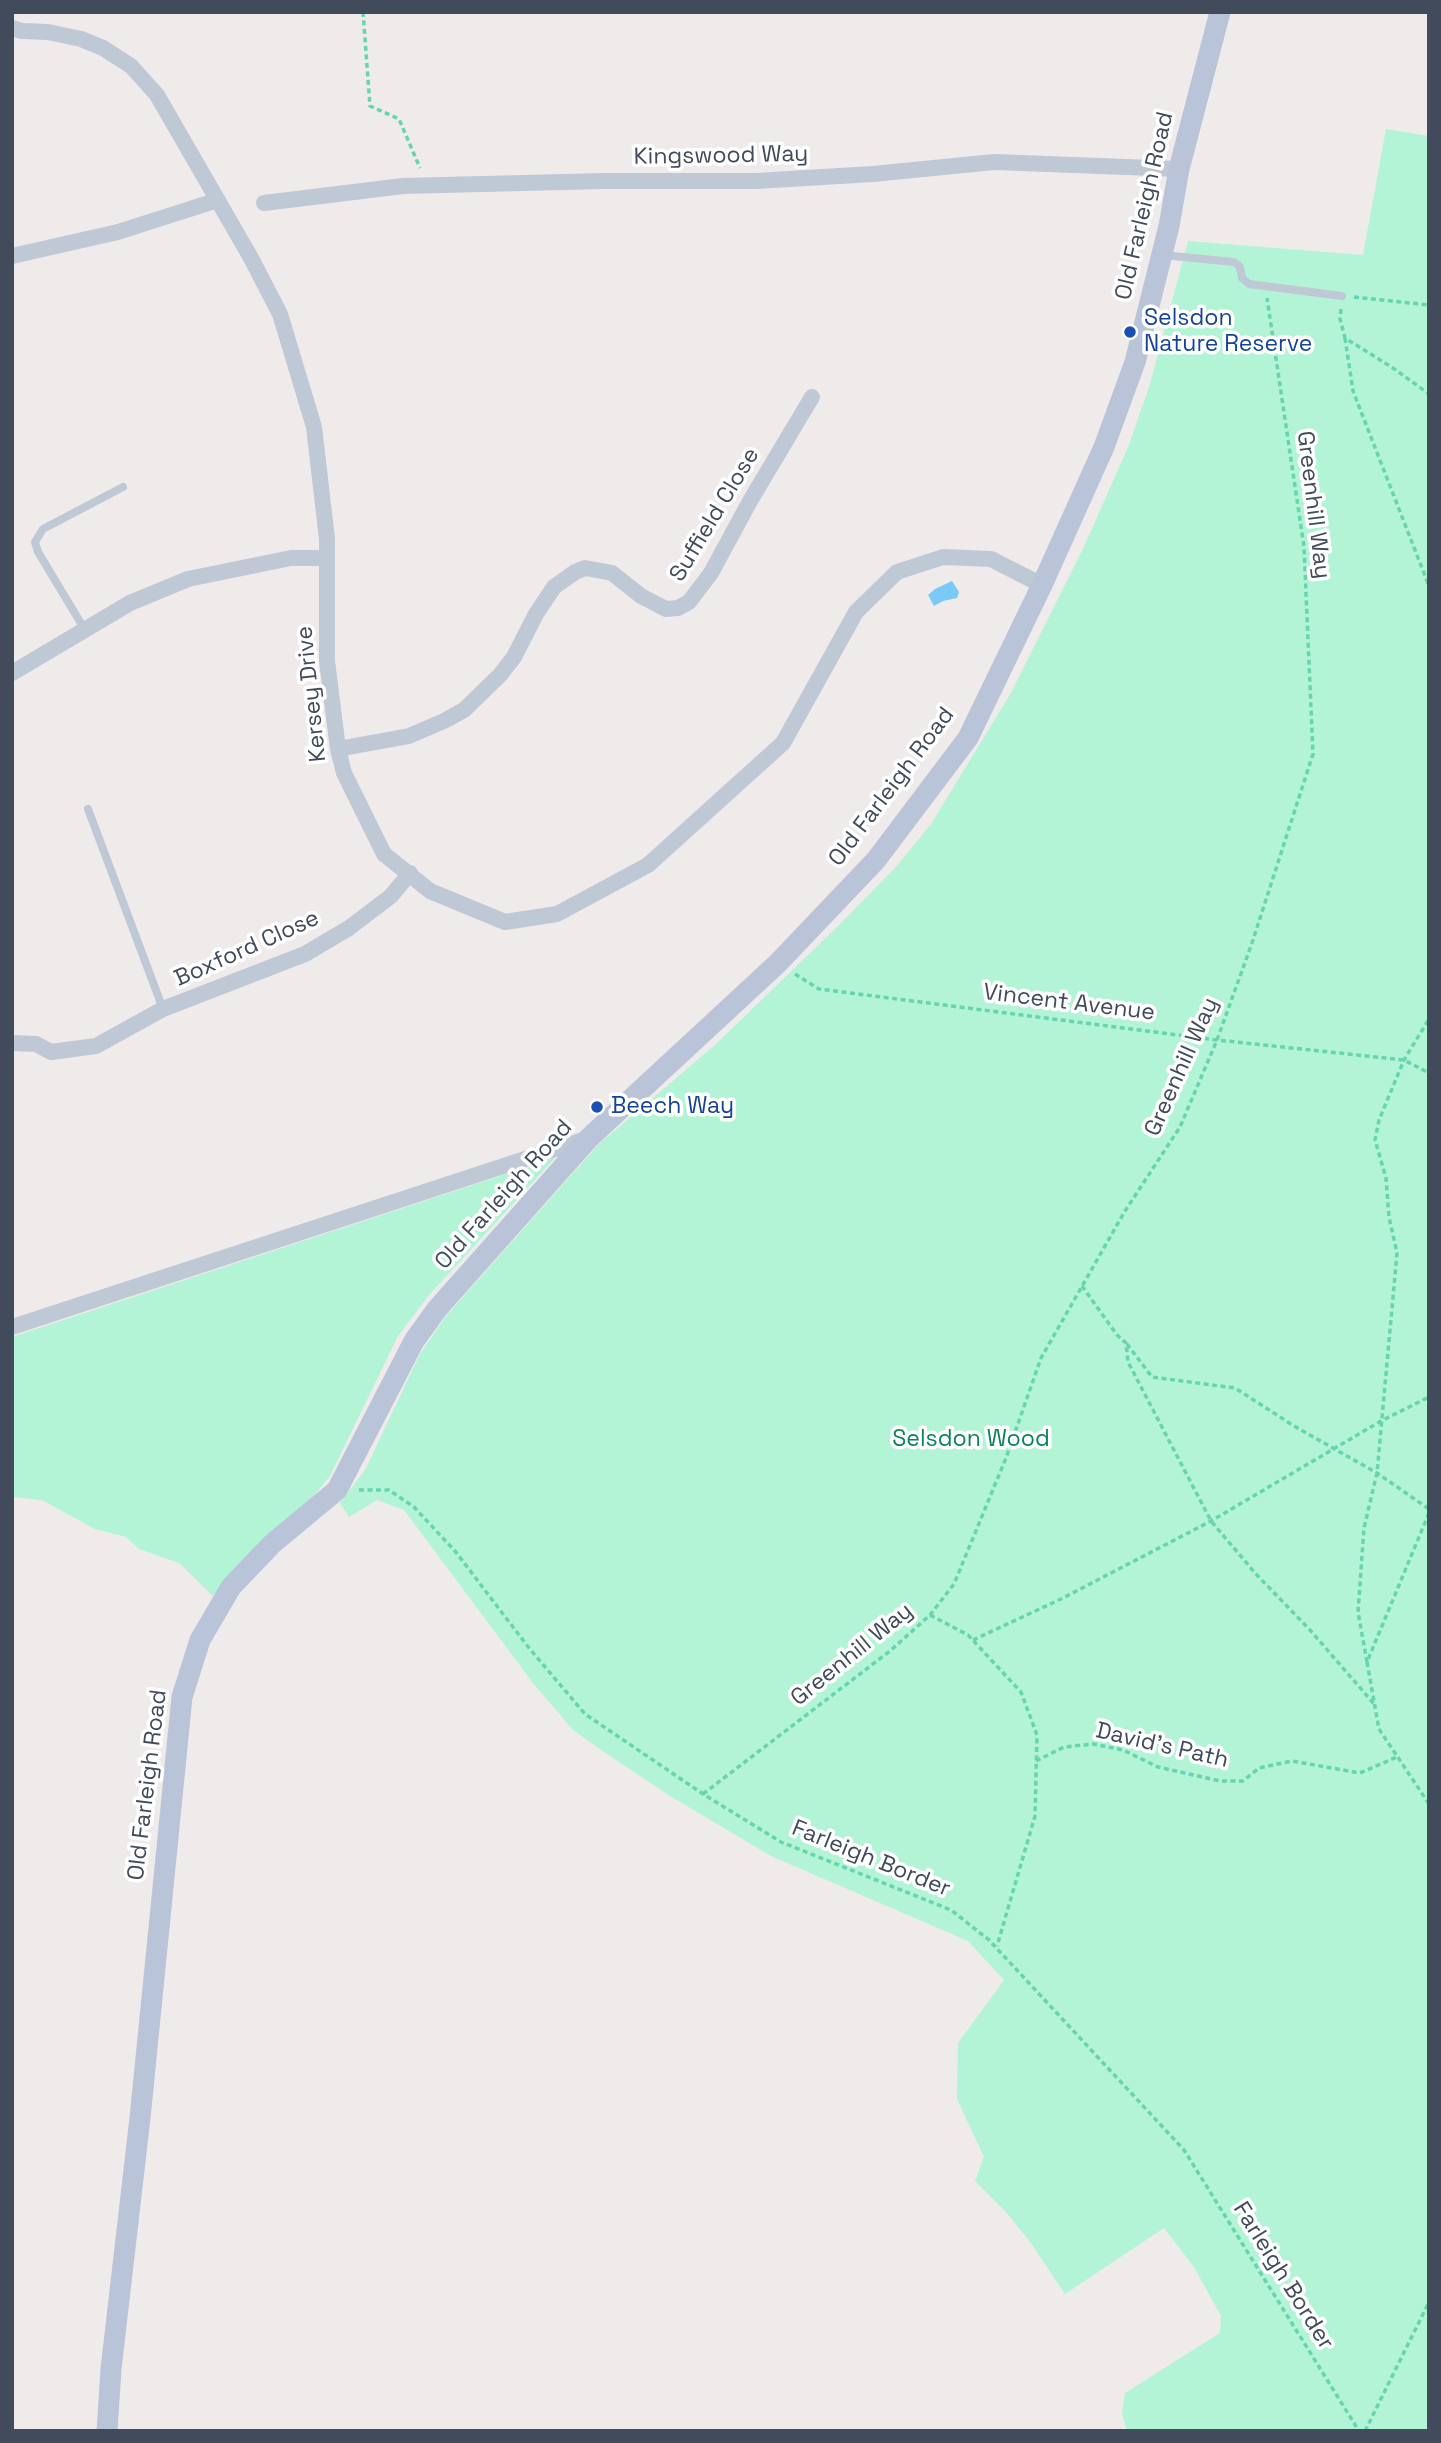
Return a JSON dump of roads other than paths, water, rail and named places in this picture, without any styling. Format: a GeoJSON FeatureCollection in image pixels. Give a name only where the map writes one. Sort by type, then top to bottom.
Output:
{"type":"FeatureCollection","features":[{"type":"Feature","properties":{"kind":"street","name":"Old Farleigh Road"},"geometry":{"type":"LineString","coordinates":[[107,2431],[111,2369],[140,2118],[182,1697],[200,1640],[231,1587],[272,1544],[337,1490],[414,1341],[429,1320],[589,1138],[778,963],[876,860],[968,738],[1042,585],[1104,447],[1135,362],[1162,255],[1179,169],[1220,12]]}},
{"type":"Feature","properties":{"kind":"street","name":"Kersey Drive"},"geometry":{"type":"LineString","coordinates":[[12,28],[22,32],[48,32],[82,39],[103,48],[131,66],[157,95],[280,314],[314,427],[327,539],[327,661],[338,749],[344,773],[384,854],[430,891],[505,922],[557,914],[648,865],[783,743],[856,612],[898,572],[943,557],[991,559],[1042,585]]}},
{"type":"Feature","properties":{"kind":"street","name":"Kingswood Way"},"geometry":{"type":"LineString","coordinates":[[264,202],[428,185],[756,181],[873,174],[994,162],[1179,169]]}},
{"type":"Feature","properties":{"kind":"street"},"geometry":{"type":"LineString","coordinates":[[12,256],[118,232],[218,200]]}},
{"type":"Feature","properties":{"kind":"street","name":"Suffield Close"},"geometry":{"type":"LineString","coordinates":[[338,749],[409,736],[464,710],[484,692],[514,657],[536,614],[554,587],[575,572],[585,568],[612,573],[641,596],[666,609],[678,608],[688,602],[712,573],[750,501],[811,397]]}},
{"type":"Feature","properties":{"kind":"street"},"geometry":{"type":"LineString","coordinates":[[12,673],[130,603],[188,579],[291,558],[326,558]]}},
{"type":"Feature","properties":{"kind":"street","name":"Boxford Close"},"geometry":{"type":"LineString","coordinates":[[12,1043],[36,1044],[51,1052],[96,1046],[163,1009],[304,954],[349,928],[391,896],[410,873]]}},
{"type":"Feature","properties":{"kind":"street"},"geometry":{"type":"LineString","coordinates":[[12,1326],[589,1138]]}},
{"type":"Feature","properties":{"kind":"lane"},"geometry":{"type":"LineString","coordinates":[[1162,255],[1234,262],[1240,267],[1242,278],[1249,284],[1342,296]]}},
{"type":"Feature","properties":{"kind":"lane"},"geometry":{"type":"LineString","coordinates":[[85,631],[38,552],[35,542],[43,529],[123,486]]}},
{"type":"Feature","properties":{"kind":"lane","name":"Boxford Close"},"geometry":{"type":"LineString","coordinates":[[88,809],[163,1009]]}},
{"type":"Feature","properties":{"kind":"water"},"geometry":{"type":"Polygon","coordinates":[[[952,581],[959,592],[957,598],[934,606],[928,595],[952,581]]]}},
{"type":"Feature","properties":{"kind":"place","name":"Selsdon Nature Reserve"},"geometry":{"type":"Point","coordinates":[1130,332]}},
{"type":"Feature","properties":{"kind":"place","name":"Beech Way"},"geometry":{"type":"Point","coordinates":[597,1107]}},
{"type":"Feature","properties":{"kind":"park label","name":"Selsdon Wood"},"geometry":{"type":"Point","coordinates":[971,1440]}}]}
